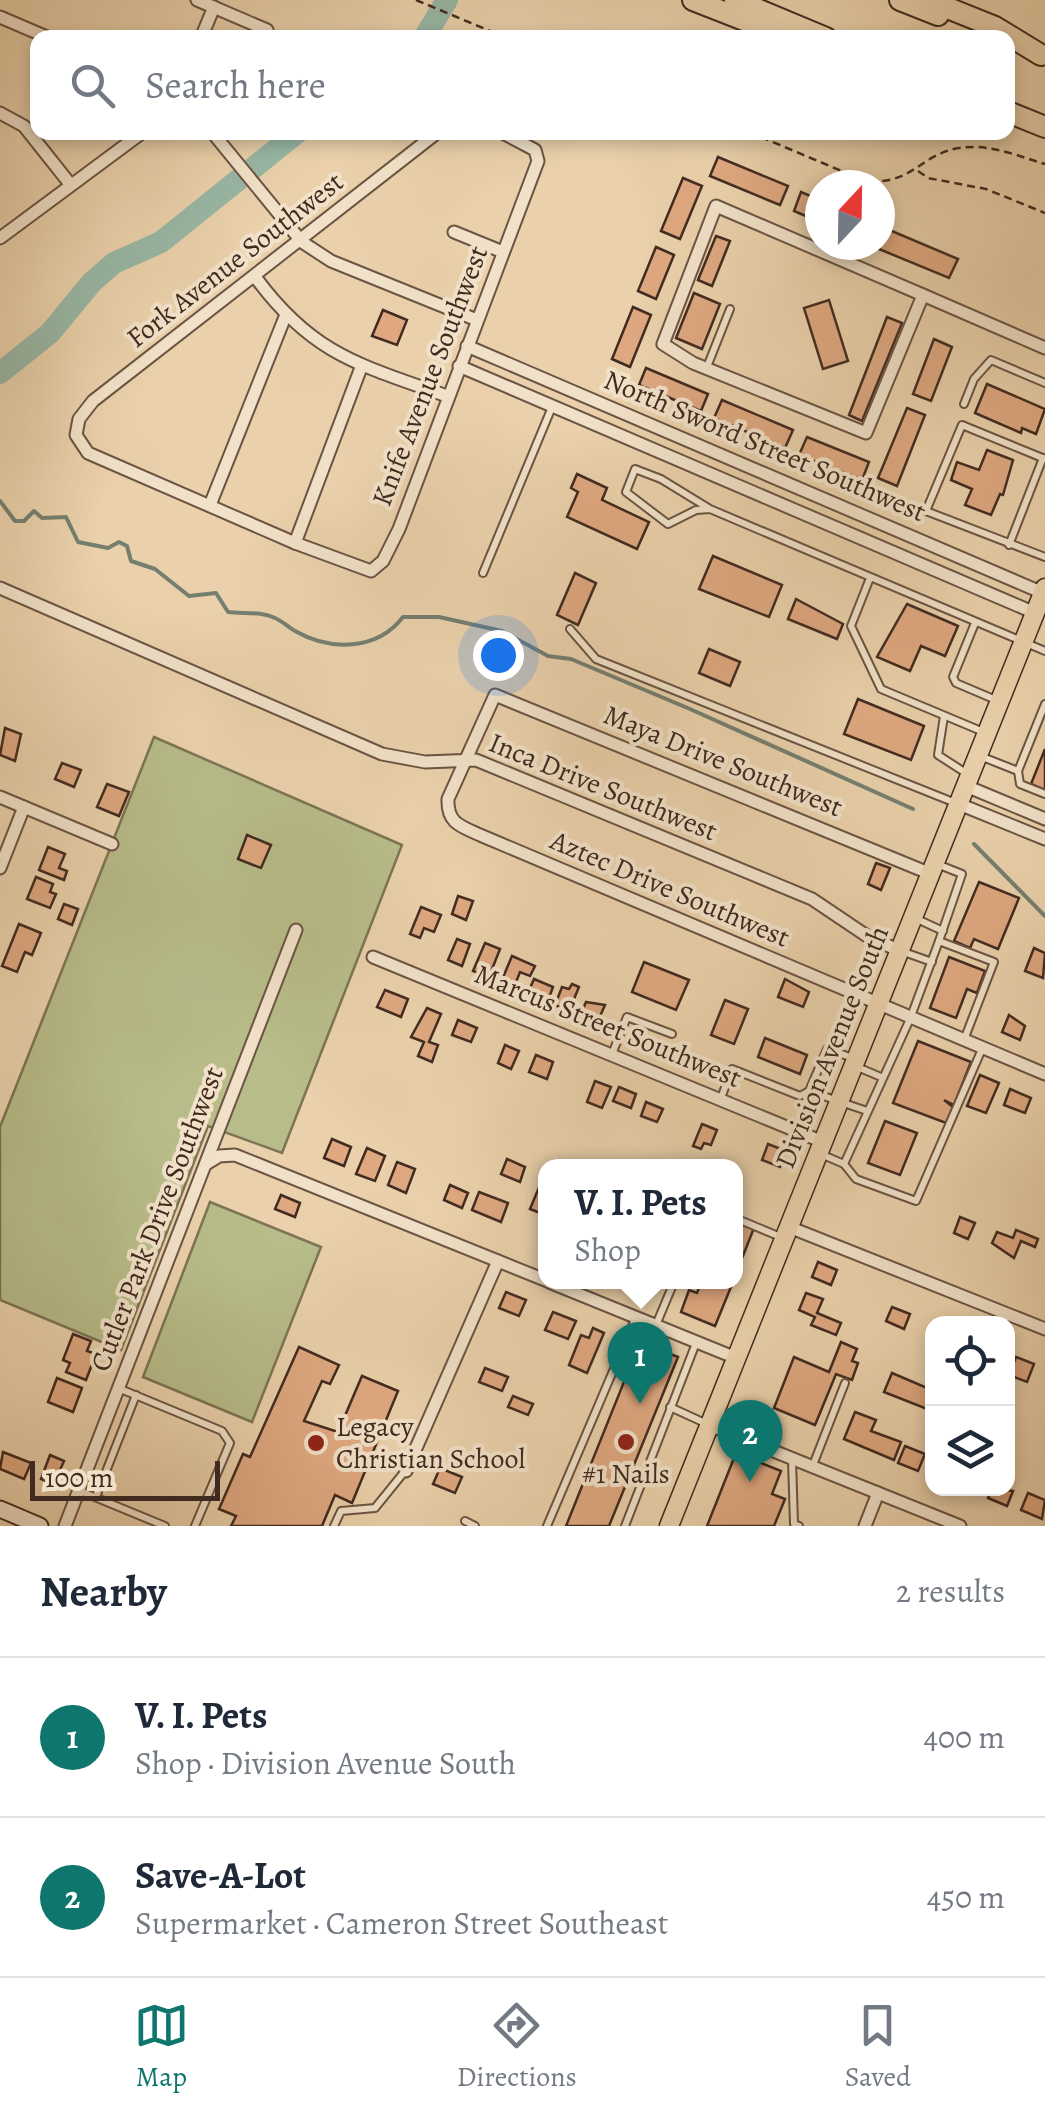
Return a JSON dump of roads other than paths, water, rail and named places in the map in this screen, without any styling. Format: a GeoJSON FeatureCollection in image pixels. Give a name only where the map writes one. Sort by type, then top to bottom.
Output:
{"type":"FeatureCollection","features":[{"type":"Feature","properties":{"kind":"highway"},"geometry":{"type":"LineString","coordinates":[[693,0],[770,30]]}},
{"type":"Feature","properties":{"kind":"highway"},"geometry":{"type":"LineString","coordinates":[[735,0],[807,30]]}},
{"type":"Feature","properties":{"kind":"highway"},"geometry":{"type":"LineString","coordinates":[[900,0],[975,30]]}},
{"type":"Feature","properties":{"kind":"highway"},"geometry":{"type":"LineString","coordinates":[[928,0],[1000,30]]}},
{"type":"Feature","properties":{"kind":"highway"},"geometry":{"type":"LineString","coordinates":[[1015,39],[1043,56]]}},
{"type":"Feature","properties":{"kind":"highway"},"geometry":{"type":"LineString","coordinates":[[1015,45],[1043,56]]}},
{"type":"Feature","properties":{"kind":"highway"},"geometry":{"type":"LineString","coordinates":[[1015,115],[1045,127]]}},
{"type":"Feature","properties":{"kind":"main road","name":"Division Avenue South"},"geometry":{"type":"LineString","coordinates":[[669,1526],[1044,590]]}},
{"type":"Feature","properties":{"kind":"main road"},"geometry":{"type":"LineString","coordinates":[[0,1508],[40,1526]]}},
{"type":"Feature","properties":{"kind":"street"},"geometry":{"type":"LineString","coordinates":[[197,0],[267,30]]}},
{"type":"Feature","properties":{"kind":"street"},"geometry":{"type":"LineString","coordinates":[[204,30],[214,7]]}},
{"type":"Feature","properties":{"kind":"street"},"geometry":{"type":"LineString","coordinates":[[0,16],[31,30]]}},
{"type":"Feature","properties":{"kind":"street"},"geometry":{"type":"LineString","coordinates":[[0,113],[30,134]]}},
{"type":"Feature","properties":{"kind":"street"},"geometry":{"type":"LineString","coordinates":[[35,140],[70,184]]}},
{"type":"Feature","properties":{"kind":"street"},"geometry":{"type":"LineString","coordinates":[[0,238],[132,140]]}},
{"type":"Feature","properties":{"kind":"street"},"geometry":{"type":"LineString","coordinates":[[219,140],[302,242],[331,261],[477,320]]}},
{"type":"Feature","properties":{"kind":"street","name":"Fork Avenue Southwest"},"geometry":{"type":"LineString","coordinates":[[210,505],[88,453],[76,436],[79,419],[93,401],[256,278],[428,140]]}},
{"type":"Feature","properties":{"kind":"street","name":"Knife Avenue Southwest"},"geometry":{"type":"LineString","coordinates":[[294,543],[371,570],[383,561],[400,528],[538,161],[535,150],[516,140]]}},
{"type":"Feature","properties":{"kind":"street"},"geometry":{"type":"LineString","coordinates":[[923,295],[866,434],[706,368],[663,344],[716,206],[923,295],[1045,348]]}},
{"type":"Feature","properties":{"kind":"street"},"geometry":{"type":"LineString","coordinates":[[454,232],[504,252]]}},
{"type":"Feature","properties":{"kind":"street"},"geometry":{"type":"LineString","coordinates":[[256,278],[285,317],[330,350],[362,366],[447,396]]}},
{"type":"Feature","properties":{"kind":"street"},"geometry":{"type":"LineString","coordinates":[[285,317],[210,505],[294,543],[362,366]]}},
{"type":"Feature","properties":{"kind":"street","name":"North Sword Street Southwest"},"geometry":{"type":"LineString","coordinates":[[467,346],[1044,590]]}},
{"type":"Feature","properties":{"kind":"street","name":"North Sword Street Southwest"},"geometry":{"type":"LineString","coordinates":[[459,366],[1035,613]]}},
{"type":"Feature","properties":{"kind":"street","name":"Inca Drive Southwest"},"geometry":{"type":"LineString","coordinates":[[0,588],[382,754],[425,762],[464,759],[812,899],[867,936],[900,951]]}},
{"type":"Feature","properties":{"kind":"street","name":"Maya Drive Southwest"},"geometry":{"type":"LineString","coordinates":[[464,759],[495,696],[934,869]]}},
{"type":"Feature","properties":{"kind":"street","name":"Aztec Drive Southwest"},"geometry":{"type":"LineString","coordinates":[[464,759],[448,814],[454,823],[910,1020],[1045,1074]]}},
{"type":"Feature","properties":{"kind":"street"},"geometry":{"type":"LineString","coordinates":[[965,789],[1045,820]]}},
{"type":"Feature","properties":{"kind":"street"},"geometry":{"type":"LineString","coordinates":[[965,789],[1045,839]]}},
{"type":"Feature","properties":{"kind":"street"},"geometry":{"type":"LineString","coordinates":[[0,797],[112,844]]}},
{"type":"Feature","properties":{"kind":"street"},"geometry":{"type":"LineString","coordinates":[[0,868],[24,807]]}},
{"type":"Feature","properties":{"kind":"street","name":"Cutler Park Drive Southwest"},"geometry":{"type":"LineString","coordinates":[[64,1526],[296,930]]}},
{"type":"Feature","properties":{"kind":"street","name":"Marcus Street Southwest"},"geometry":{"type":"LineString","coordinates":[[373,957],[720,1100],[821,1148]]}},
{"type":"Feature","properties":{"kind":"street"},"geometry":{"type":"LineString","coordinates":[[206,1164],[235,1156],[538,1277]]}},
{"type":"Feature","properties":{"kind":"street"},"geometry":{"type":"LineString","coordinates":[[786,1233],[1045,1328]]}},
{"type":"Feature","properties":{"kind":"street"},"geometry":{"type":"LineString","coordinates":[[406,1470],[498,1261]]}},
{"type":"Feature","properties":{"kind":"street"},"geometry":{"type":"LineString","coordinates":[[567,1289],[736,1358]]}},
{"type":"Feature","properties":{"kind":"street"},"geometry":{"type":"LineString","coordinates":[[710,1425],[960,1526]]}},
{"type":"Feature","properties":{"kind":"street"},"geometry":{"type":"LineString","coordinates":[[866,1526],[878,1493]]}},
{"type":"Feature","properties":{"kind":"lane"},"geometry":{"type":"LineString","coordinates":[[706,368],[730,309]]}},
{"type":"Feature","properties":{"kind":"lane"},"geometry":{"type":"LineString","coordinates":[[964,404],[974,379],[991,360],[1045,383]]}},
{"type":"Feature","properties":{"kind":"lane"},"geometry":{"type":"LineString","coordinates":[[483,574],[552,406]]}},
{"type":"Feature","properties":{"kind":"lane"},"geometry":{"type":"LineString","coordinates":[[1009,544],[1044,459],[962,425],[926,511],[1009,544],[1045,557]]}},
{"type":"Feature","properties":{"kind":"lane"},"geometry":{"type":"LineString","coordinates":[[710,509],[696,510],[668,524],[626,492],[634,469],[662,479],[710,509],[1045,652]]}},
{"type":"Feature","properties":{"kind":"lane"},"geometry":{"type":"LineString","coordinates":[[870,578],[851,626],[868,656],[874,681],[881,689],[987,734]]}},
{"type":"Feature","properties":{"kind":"lane"},"geometry":{"type":"LineString","coordinates":[[975,622],[953,677],[956,683],[1000,702]]}},
{"type":"Feature","properties":{"kind":"lane"},"geometry":{"type":"LineString","coordinates":[[570,630],[596,659],[965,789]]}},
{"type":"Feature","properties":{"kind":"lane"},"geometry":{"type":"LineString","coordinates":[[1045,704],[1018,772],[1020,784],[1045,794]]}},
{"type":"Feature","properties":{"kind":"lane"},"geometry":{"type":"LineString","coordinates":[[944,716],[938,755],[965,789]]}},
{"type":"Feature","properties":{"kind":"lane"},"geometry":{"type":"LineString","coordinates":[[978,755],[1018,772]]}},
{"type":"Feature","properties":{"kind":"lane"},"geometry":{"type":"LineString","coordinates":[[844,1164],[910,1020],[962,874],[934,869]]}},
{"type":"Feature","properties":{"kind":"lane"},"geometry":{"type":"LineString","coordinates":[[914,918],[943,930]]}},
{"type":"Feature","properties":{"kind":"lane"},"geometry":{"type":"LineString","coordinates":[[939,941],[994,962],[964,1041]]}},
{"type":"Feature","properties":{"kind":"lane"},"geometry":{"type":"LineString","coordinates":[[900,951],[932,962]]}},
{"type":"Feature","properties":{"kind":"lane"},"geometry":{"type":"LineString","coordinates":[[612,1054],[627,1016],[672,1034]]}},
{"type":"Feature","properties":{"kind":"lane"},"geometry":{"type":"LineString","coordinates":[[720,1100],[732,1069],[800,1096],[809,1091],[827,1049],[881,1077]]}},
{"type":"Feature","properties":{"kind":"lane"},"geometry":{"type":"LineString","coordinates":[[821,1148],[844,1164],[856,1179],[916,1202],[983,1049]]}},
{"type":"Feature","properties":{"kind":"lane"},"geometry":{"type":"LineString","coordinates":[[809,1091],[867,1110]]}},
{"type":"Feature","properties":{"kind":"lane"},"geometry":{"type":"LineString","coordinates":[[743,1220],[786,1233]]}},
{"type":"Feature","properties":{"kind":"lane"},"geometry":{"type":"LineString","coordinates":[[656,1325],[671,1289]]}},
{"type":"Feature","properties":{"kind":"lane"},"geometry":{"type":"LineString","coordinates":[[547,1526],[636,1317]]}},
{"type":"Feature","properties":{"kind":"lane"},"geometry":{"type":"LineString","coordinates":[[626,1526],[697,1342]]}},
{"type":"Feature","properties":{"kind":"lane"},"geometry":{"type":"LineString","coordinates":[[812,1466],[845,1383]]}},
{"type":"Feature","properties":{"kind":"lane"},"geometry":{"type":"LineString","coordinates":[[118,1388],[222,1431],[230,1443],[196,1526]]}},
{"type":"Feature","properties":{"kind":"lane"},"geometry":{"type":"LineString","coordinates":[[96,1497],[136,1395]]}},
{"type":"Feature","properties":{"kind":"lane"},"geometry":{"type":"LineString","coordinates":[[670,1407],[710,1425]]}},
{"type":"Feature","properties":{"kind":"lane"},"geometry":{"type":"LineString","coordinates":[[792,1458],[796,1525]]}},
{"type":"Feature","properties":{"kind":"lane"},"geometry":{"type":"LineString","coordinates":[[334,1526],[341,1511],[376,1508],[406,1470]]}},
{"type":"Feature","properties":{"kind":"lane"},"geometry":{"type":"LineString","coordinates":[[78,1490],[166,1526]]}},
{"type":"Feature","properties":{"kind":"lane"},"geometry":{"type":"LineString","coordinates":[[465,1521],[475,1526]]}},
{"type":"Feature","properties":{"kind":"waterway"},"geometry":{"type":"LineString","coordinates":[[429,30],[447,0]]}},
{"type":"Feature","properties":{"kind":"waterway"},"geometry":{"type":"LineString","coordinates":[[0,373],[50,333],[92,282],[114,263],[161,242],[288,140]]}},
{"type":"Feature","properties":{"kind":"waterway"},"geometry":{"type":"LineString","coordinates":[[0,501],[15,521],[24,521],[34,511],[42,518],[66,517],[78,542],[108,548],[119,542],[127,546],[131,561],[155,569],[189,596],[216,593],[228,612],[270,616],[323,642],[367,642],[403,617],[439,617],[502,631],[548,656],[571,659],[913,809]]}},
{"type":"Feature","properties":{"kind":"waterway"},"geometry":{"type":"LineString","coordinates":[[974,844],[1045,916]]}},
{"type":"Feature","properties":{"kind":"place","name":"V. I. Pets"},"geometry":{"type":"Point","coordinates":[640,1404]}},
{"type":"Feature","properties":{"kind":"place","name":"#1 Nails"},"geometry":{"type":"Point","coordinates":[626,1442]}},
{"type":"Feature","properties":{"kind":"place","name":"Legacy Christian School"},"geometry":{"type":"Point","coordinates":[316,1443]}},
{"type":"Feature","properties":{"kind":"place","name":"Save-A-Lot"},"geometry":{"type":"Point","coordinates":[750,1482]}}]}
